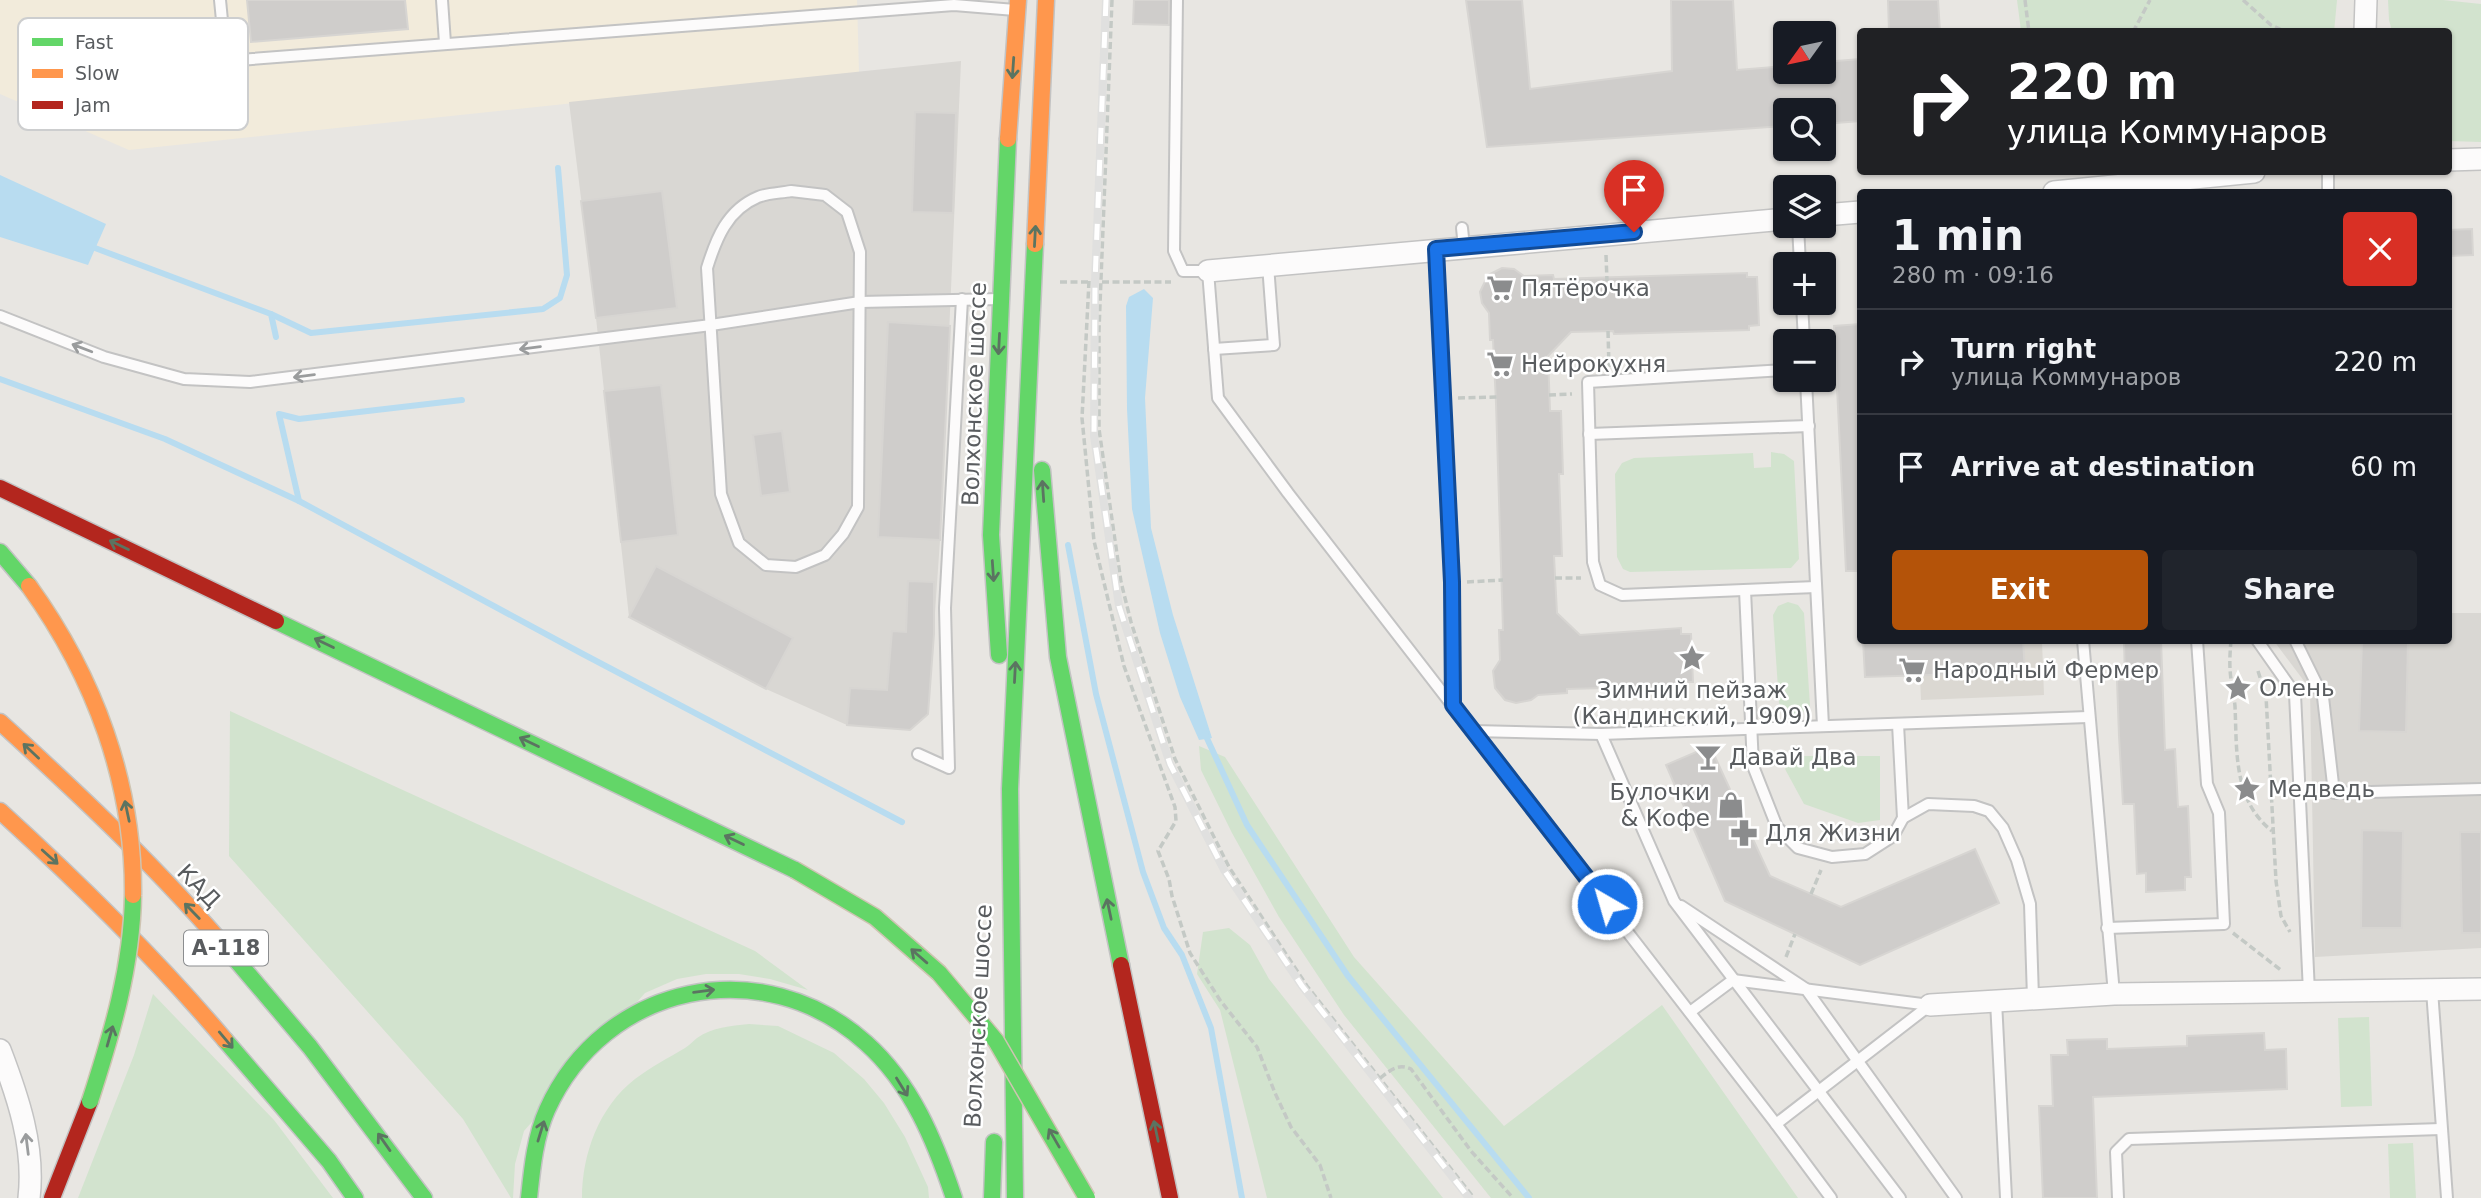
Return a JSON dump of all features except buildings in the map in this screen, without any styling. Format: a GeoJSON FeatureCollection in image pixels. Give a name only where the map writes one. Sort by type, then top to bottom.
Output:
{"type":"FeatureCollection","features":[{"type":"Feature","properties":{"kind":"main road","name":"Волхонское шоссе"},"geometry":{"type":"LineString","coordinates":[[1010,789],[991,535],[1008,143],[1018,5]]}},
{"type":"Feature","properties":{"kind":"main road","name":"Волхонское шоссе"},"geometry":{"type":"LineString","coordinates":[[1015,1198],[1010,789],[1046,6]]}},
{"type":"Feature","properties":{"kind":"main road"},"geometry":{"type":"LineString","coordinates":[[1001,299],[1016,304],[1032,304],[1045,521],[1058,657],[1170,1198]]}},
{"type":"Feature","properties":{"kind":"main road"},"geometry":{"type":"LineString","coordinates":[[0,488],[795,870],[875,917],[939,973],[996,1041],[1087,1198]]}},
{"type":"Feature","properties":{"kind":"main road"},"geometry":{"type":"LineString","coordinates":[[0,552],[29,586],[59,629],[84,676],[110,742],[129,820],[133,896],[128,962],[111,1036],[90,1101],[52,1198]]}},
{"type":"Feature","properties":{"kind":"main road","name":"КАД"},"geometry":{"type":"LineString","coordinates":[[0,722],[99,813],[221,942],[367,1118],[424,1198]]}},
{"type":"Feature","properties":{"kind":"main road","name":"А-118"},"geometry":{"type":"LineString","coordinates":[[0,811],[67,872],[181,988],[329,1161],[355,1198]]}},
{"type":"Feature","properties":{"kind":"main road","name":"Волхонское шоссе"},"geometry":{"type":"LineString","coordinates":[[998,1079],[1010,836]]}},
{"type":"Feature","properties":{"kind":"main road"},"geometry":{"type":"LineString","coordinates":[[528,1198],[533,1155],[547,1111],[569,1073],[598,1041],[632,1017],[669,998],[709,990],[749,990],[787,997],[858,1036],[892,1071],[928,1128],[954,1198]]}},
{"type":"Feature","properties":{"kind":"main road","name":"Волхонское шоссе"},"geometry":{"type":"LineString","coordinates":[[992,1198],[995,1132]]}},
{"type":"Feature","properties":{"kind":"street"},"geometry":{"type":"LineString","coordinates":[[2365,28],[2366,0]]}},
{"type":"Feature","properties":{"kind":"street"},"geometry":{"type":"LineString","coordinates":[[1018,5],[1046,6]]}},
{"type":"Feature","properties":{"kind":"street"},"geometry":{"type":"LineString","coordinates":[[2452,160],[2481,159]]}},
{"type":"Feature","properties":{"kind":"street"},"geometry":{"type":"LineString","coordinates":[[2122,189],[2194,185],[2240,175]]}},
{"type":"Feature","properties":{"kind":"street"},"geometry":{"type":"LineString","coordinates":[[1836,214],[1857,212]]}},
{"type":"Feature","properties":{"kind":"street"},"geometry":{"type":"LineString","coordinates":[[1208,271],[1436,249],[1463,237],[1773,220]]}},
{"type":"Feature","properties":{"kind":"street"},"geometry":{"type":"LineString","coordinates":[[1930,1005],[2114,994],[2481,989]]}},
{"type":"Feature","properties":{"kind":"street"},"geometry":{"type":"LineString","coordinates":[[0,1051],[16,1091],[28,1141],[29,1198]]}},
{"type":"Feature","properties":{"kind":"lane"},"geometry":{"type":"LineString","coordinates":[[220,0],[222,18]]}},
{"type":"Feature","properties":{"kind":"lane"},"geometry":{"type":"LineString","coordinates":[[442,0],[445,43]]}},
{"type":"Feature","properties":{"kind":"lane"},"geometry":{"type":"LineString","coordinates":[[1177,0],[1174,251],[1183,271],[1208,271],[1218,398],[1288,493],[1474,731],[1831,1198]]}},
{"type":"Feature","properties":{"kind":"lane"},"geometry":{"type":"LineString","coordinates":[[248,59],[954,5],[1018,5]]}},
{"type":"Feature","properties":{"kind":"lane"},"geometry":{"type":"LineString","coordinates":[[791,191],[825,195],[847,212],[860,253],[858,507],[844,534],[825,555],[796,567],[766,565],[739,543],[721,495],[711,325],[707,268],[715,244],[729,217],[758,197],[791,191]]}},
{"type":"Feature","properties":{"kind":"lane"},"geometry":{"type":"LineString","coordinates":[[1436,249],[1452,582],[1453,705]]}},
{"type":"Feature","properties":{"kind":"lane"},"geometry":{"type":"LineString","coordinates":[[1214,349],[1274,345],[1268,265]]}},
{"type":"Feature","properties":{"kind":"lane"},"geometry":{"type":"LineString","coordinates":[[918,754],[949,768],[945,608],[962,299]]}},
{"type":"Feature","properties":{"kind":"lane"},"geometry":{"type":"LineString","coordinates":[[0,316],[104,357],[184,379],[250,382],[711,325],[860,302],[1001,299]]}},
{"type":"Feature","properties":{"kind":"lane"},"geometry":{"type":"LineString","coordinates":[[1773,371],[1588,382],[1593,562],[1600,585],[1622,595],[1816,587]]}},
{"type":"Feature","properties":{"kind":"lane"},"geometry":{"type":"LineString","coordinates":[[1807,392],[1823,726]]}},
{"type":"Feature","properties":{"kind":"lane"},"geometry":{"type":"LineString","coordinates":[[1589,434],[1809,426]]}},
{"type":"Feature","properties":{"kind":"lane"},"geometry":{"type":"LineString","coordinates":[[1745,590],[1753,766],[1777,827],[1798,848],[1827,856],[1865,854],[1893,836],[1903,818],[1928,804],[1974,806],[1989,811],[2003,828],[2017,860],[2029,904],[2033,998]]}},
{"type":"Feature","properties":{"kind":"lane"},"geometry":{"type":"LineString","coordinates":[[2083,644],[2114,994]]}},
{"type":"Feature","properties":{"kind":"lane"},"geometry":{"type":"LineString","coordinates":[[2107,928],[2224,924],[2219,813],[2207,784],[2197,644]]}},
{"type":"Feature","properties":{"kind":"lane"},"geometry":{"type":"LineString","coordinates":[[2260,644],[2295,694],[2309,992]]}},
{"type":"Feature","properties":{"kind":"lane"},"geometry":{"type":"LineString","coordinates":[[2297,644],[2323,697],[2334,793],[2481,789]]}},
{"type":"Feature","properties":{"kind":"lane"},"geometry":{"type":"LineString","coordinates":[[1474,731],[1601,734],[2088,717]]}},
{"type":"Feature","properties":{"kind":"lane"},"geometry":{"type":"LineString","coordinates":[[1898,724],[1903,818]]}},
{"type":"Feature","properties":{"kind":"lane"},"geometry":{"type":"LineString","coordinates":[[1601,734],[1674,901],[1900,1198]]}},
{"type":"Feature","properties":{"kind":"lane"},"geometry":{"type":"LineString","coordinates":[[1674,901],[1805,989],[1955,1198]]}},
{"type":"Feature","properties":{"kind":"lane"},"geometry":{"type":"LineString","coordinates":[[1690,1012],[1732,980],[1930,1005]]}},
{"type":"Feature","properties":{"kind":"lane"},"geometry":{"type":"LineString","coordinates":[[2432,990],[2447,1198]]}},
{"type":"Feature","properties":{"kind":"lane"},"geometry":{"type":"LineString","coordinates":[[1996,1001],[2006,1198]]}},
{"type":"Feature","properties":{"kind":"lane"},"geometry":{"type":"LineString","coordinates":[[1776,1124],[1930,1005]]}},
{"type":"Feature","properties":{"kind":"lane"},"geometry":{"type":"LineString","coordinates":[[2118,1198],[2116,1152],[2129,1139],[2441,1129]]}},
{"type":"Feature","properties":{"kind":"path"},"geometry":{"type":"LineString","coordinates":[[1112,0],[1099,330],[1099,429],[1121,582],[1131,622],[1175,760],[1229,867],[1307,986],[1474,1198]]}},
{"type":"Feature","properties":{"kind":"path"},"geometry":{"type":"LineString","coordinates":[[2025,0],[2028,28]]}},
{"type":"Feature","properties":{"kind":"path"},"geometry":{"type":"LineString","coordinates":[[2135,28],[2150,0]]}},
{"type":"Feature","properties":{"kind":"path"},"geometry":{"type":"LineString","coordinates":[[2243,0],[2278,28]]}},
{"type":"Feature","properties":{"kind":"path"},"geometry":{"type":"LineString","coordinates":[[1089,281],[1082,418],[1091,517],[1097,554],[1124,666],[1175,807],[1176,821],[1158,851],[1170,879],[1172,896],[1190,953],[1220,1000],[1257,1047],[1291,1127],[1320,1165],[1331,1198]]}},
{"type":"Feature","properties":{"kind":"path"},"geometry":{"type":"LineString","coordinates":[[1053,282],[1174,282]]}},
{"type":"Feature","properties":{"kind":"path"},"geometry":{"type":"LineString","coordinates":[[1608,331],[1609,381]]}},
{"type":"Feature","properties":{"kind":"path"},"geometry":{"type":"LineString","coordinates":[[1549,395],[1588,394]]}},
{"type":"Feature","properties":{"kind":"path"},"geometry":{"type":"LineString","coordinates":[[1443,398],[1497,397]]}},
{"type":"Feature","properties":{"kind":"path"},"geometry":{"type":"LineString","coordinates":[[1555,578],[1580,578],[1600,585]]}},
{"type":"Feature","properties":{"kind":"path"},"geometry":{"type":"LineString","coordinates":[[1452,582],[1503,580]]}},
{"type":"Feature","properties":{"kind":"path"},"geometry":{"type":"LineString","coordinates":[[2231,644],[2230,677],[2234,698],[2239,778],[2246,798],[2263,823],[2272,831]]}},
{"type":"Feature","properties":{"kind":"path"},"geometry":{"type":"LineString","coordinates":[[2257,667],[2266,696],[2272,831],[2281,916],[2293,937],[2306,943]]}},
{"type":"Feature","properties":{"kind":"path"},"geometry":{"type":"LineString","coordinates":[[1811,894],[1827,856]]}},
{"type":"Feature","properties":{"kind":"path"},"geometry":{"type":"LineString","coordinates":[[2224,924],[2309,992]]}},
{"type":"Feature","properties":{"kind":"path"},"geometry":{"type":"LineString","coordinates":[[1780,972],[1795,934]]}},
{"type":"Feature","properties":{"kind":"path"},"geometry":{"type":"LineString","coordinates":[[1380,1077],[1395,1067],[1404,1065],[1411,1069],[1471,1151],[1513,1198]]}},
{"type":"Feature","properties":{"kind":"shaded area"},"geometry":{"type":"Polygon","coordinates":[[[0,0],[857,0],[859,73],[129,150],[83,130],[248,130],[248,18],[18,18],[18,102],[0,94],[0,0]]]}},
{"type":"Feature","properties":{"kind":"shaded area"},"geometry":{"type":"Polygon","coordinates":[[[961,61],[940,540],[928,714],[910,730],[847,725],[766,689],[629,617],[569,102],[961,61]]]}},
{"type":"Feature","properties":{"kind":"shaded area"},"geometry":{"type":"Polygon","coordinates":[[[2452,613],[2481,613],[2481,948],[2315,957],[2310,689],[2276,644],[2452,644],[2452,613]]]}},
{"type":"Feature","properties":{"kind":"shaded area"},"geometry":{"type":"Polygon","coordinates":[[[1963,644],[2042,644],[2044,695],[1921,700],[1920,676],[1964,674],[1963,644]]]}},
{"type":"Feature","properties":{"kind":"green space"},"geometry":{"type":"Polygon","coordinates":[[[2017,0],[2337,0],[2334,28],[2021,28],[2017,0]]]}},
{"type":"Feature","properties":{"kind":"green space"},"geometry":{"type":"Polygon","coordinates":[[[2388,0],[2443,0],[2481,4],[2481,142],[2452,141],[2452,28],[2391,28],[2388,0]]]}},
{"type":"Feature","properties":{"kind":"green space"},"geometry":{"type":"Polygon","coordinates":[[[1771,452],[1784,454],[1794,461],[1799,559],[1791,568],[1630,572],[1623,569],[1617,557],[1615,474],[1622,463],[1634,458],[1753,453],[1754,468],[1771,467],[1771,452]]]}},
{"type":"Feature","properties":{"kind":"green space"},"geometry":{"type":"Polygon","coordinates":[[[1788,602],[1798,605],[1804,613],[1810,706],[1798,716],[1784,712],[1779,703],[1773,615],[1778,606],[1788,602]]]}},
{"type":"Feature","properties":{"kind":"green space"},"geometry":{"type":"Polygon","coordinates":[[[230,711],[755,951],[808,990],[770,979],[739,974],[706,974],[677,979],[645,993],[524,1131],[515,1164],[511,1198],[463,1119],[229,856],[230,711]]]}},
{"type":"Feature","properties":{"kind":"green space"},"geometry":{"type":"Polygon","coordinates":[[[1199,746],[1225,757],[1354,957],[1504,1126],[1662,1005],[1798,1198],[1491,1198],[1344,1015],[1279,917],[1232,833],[1201,770],[1199,746]]]}},
{"type":"Feature","properties":{"kind":"green space"},"geometry":{"type":"Polygon","coordinates":[[[1795,756],[1880,756],[1880,820],[1858,823],[1804,804],[1785,769],[1795,756]]]}},
{"type":"Feature","properties":{"kind":"green space"},"geometry":{"type":"Polygon","coordinates":[[[1229,928],[1250,945],[1269,979],[1443,1198],[1267,1198],[1220,1010],[1197,974],[1203,932],[1229,928]]]}},
{"type":"Feature","properties":{"kind":"green space"},"geometry":{"type":"Polygon","coordinates":[[[153,994],[274,1120],[333,1198],[78,1198],[134,1055],[153,994]]]}},
{"type":"Feature","properties":{"kind":"green space"},"geometry":{"type":"Polygon","coordinates":[[[2369,1017],[2372,1106],[2341,1107],[2338,1018],[2369,1017]]]}},
{"type":"Feature","properties":{"kind":"green space"},"geometry":{"type":"Polygon","coordinates":[[[749,1024],[778,1026],[834,1053],[864,1079],[884,1103],[905,1137],[928,1187],[929,1198],[582,1198],[589,1148],[602,1117],[622,1090],[703,1034],[749,1024]]]}},
{"type":"Feature","properties":{"kind":"green space"},"geometry":{"type":"Polygon","coordinates":[[[2413,1143],[2416,1198],[2390,1198],[2388,1144],[2413,1143]]]}},
{"type":"Feature","properties":{"kind":"water"},"geometry":{"type":"Polygon","coordinates":[[[0,175],[106,224],[88,265],[0,237],[0,175]]]}},
{"type":"Feature","properties":{"kind":"water"},"geometry":{"type":"Polygon","coordinates":[[[1144,289],[1153,298],[1145,398],[1151,528],[1173,615],[1212,738],[1199,740],[1180,697],[1160,633],[1132,509],[1126,306],[1129,297],[1144,289]]]}},
{"type":"Feature","properties":{"kind":"waterway"},"geometry":{"type":"LineString","coordinates":[[271,314],[311,333],[543,309],[560,298],[567,275],[558,168]]}},
{"type":"Feature","properties":{"kind":"waterway"},"geometry":{"type":"LineString","coordinates":[[95,248],[271,314],[276,337]]}},
{"type":"Feature","properties":{"kind":"waterway"},"geometry":{"type":"LineString","coordinates":[[0,379],[165,439],[299,501],[902,822]]}},
{"type":"Feature","properties":{"kind":"waterway"},"geometry":{"type":"LineString","coordinates":[[299,501],[279,414],[299,419],[462,400]]}},
{"type":"Feature","properties":{"kind":"waterway"},"geometry":{"type":"LineString","coordinates":[[1068,545],[1096,694],[1143,872],[1164,928],[1182,955],[1211,1028],[1242,1198]]}},
{"type":"Feature","properties":{"kind":"waterway"},"geometry":{"type":"LineString","coordinates":[[1205,734],[1247,825],[1348,976],[1529,1198]]}},
{"type":"Feature","properties":{"kind":"railway"},"geometry":{"type":"LineString","coordinates":[[1106,0],[1095,282],[1094,436],[1119,606],[1170,764],[1224,870],[1302,986],[1469,1198]]}},
{"type":"Feature","properties":{"kind":"traffic: fast"},"geometry":{"type":"LineString","coordinates":[[999,655],[991,535],[1008,139]]}},
{"type":"Feature","properties":{"kind":"traffic: fast"},"geometry":{"type":"LineString","coordinates":[[1015,1198],[1010,789],[1035,244]]}},
{"type":"Feature","properties":{"kind":"traffic: fast"},"geometry":{"type":"LineString","coordinates":[[1042,470],[1058,657],[1121,965]]}},
{"type":"Feature","properties":{"kind":"traffic: fast"},"geometry":{"type":"LineString","coordinates":[[0,552],[29,586]]}},
{"type":"Feature","properties":{"kind":"traffic: fast"},"geometry":{"type":"LineString","coordinates":[[276,621],[795,870]]}},
{"type":"Feature","properties":{"kind":"traffic: fast"},"geometry":{"type":"LineString","coordinates":[[795,870],[875,917],[939,973],[996,1041],[1087,1198]]}},
{"type":"Feature","properties":{"kind":"traffic: fast"},"geometry":{"type":"LineString","coordinates":[[90,1101],[125,974],[133,895]]}},
{"type":"Feature","properties":{"kind":"traffic: fast"},"geometry":{"type":"LineString","coordinates":[[232,955],[310,1047],[424,1198]]}},
{"type":"Feature","properties":{"kind":"traffic: fast"},"geometry":{"type":"LineString","coordinates":[[529,1198],[537,1142],[547,1110],[573,1067],[606,1033],[646,1008],[689,994],[735,990],[781,996],[825,1014],[866,1043],[896,1076],[920,1114],[954,1198]]}},
{"type":"Feature","properties":{"kind":"traffic: fast"},"geometry":{"type":"LineString","coordinates":[[225,1040],[329,1161],[355,1198]]}},
{"type":"Feature","properties":{"kind":"traffic: fast"},"geometry":{"type":"LineString","coordinates":[[992,1198],[994,1142]]}},
{"type":"Feature","properties":{"kind":"traffic: slow"},"geometry":{"type":"LineString","coordinates":[[1008,139],[1018,0]]}},
{"type":"Feature","properties":{"kind":"traffic: slow"},"geometry":{"type":"LineString","coordinates":[[1035,244],[1046,0]]}},
{"type":"Feature","properties":{"kind":"traffic: slow"},"geometry":{"type":"LineString","coordinates":[[29,586],[73,657],[106,732],[126,812],[133,895]]}},
{"type":"Feature","properties":{"kind":"traffic: slow"},"geometry":{"type":"LineString","coordinates":[[0,722],[120,835],[232,955]]}},
{"type":"Feature","properties":{"kind":"traffic: slow"},"geometry":{"type":"LineString","coordinates":[[0,811],[116,922],[225,1040]]}},
{"type":"Feature","properties":{"kind":"traffic: jam"},"geometry":{"type":"LineString","coordinates":[[0,488],[276,621]]}},
{"type":"Feature","properties":{"kind":"traffic: jam"},"geometry":{"type":"LineString","coordinates":[[1121,965],[1170,1198]]}},
{"type":"Feature","properties":{"kind":"traffic: jam"},"geometry":{"type":"LineString","coordinates":[[52,1198],[90,1101]]}},
{"type":"Feature","properties":{"kind":"place","name":"Пятёрочка"},"geometry":{"type":"Point","coordinates":[1500,288]}},
{"type":"Feature","properties":{"kind":"place","name":"Нейрокухня"},"geometry":{"type":"Point","coordinates":[1500,364]}},
{"type":"Feature","properties":{"kind":"place","name":"Зимний пейзаж (Кандинский, 1909)"},"geometry":{"type":"Point","coordinates":[1692,658]}},
{"type":"Feature","properties":{"kind":"place","name":"Народный Фермер"},"geometry":{"type":"Point","coordinates":[1912,670]}},
{"type":"Feature","properties":{"kind":"place","name":"Олень"},"geometry":{"type":"Point","coordinates":[2238,688]}},
{"type":"Feature","properties":{"kind":"place","name":"Давай Два"},"geometry":{"type":"Point","coordinates":[1708,757]}},
{"type":"Feature","properties":{"kind":"place","name":"Медведь"},"geometry":{"type":"Point","coordinates":[2247,789]}},
{"type":"Feature","properties":{"kind":"place","name":"Булочки & Кофе"},"geometry":{"type":"Point","coordinates":[1731,805]}},
{"type":"Feature","properties":{"kind":"place","name":"Для Жизни"},"geometry":{"type":"Point","coordinates":[1744,833]}},
{"type":"Feature","properties":{"kind":"route"},"geometry":{"type":"LineString","coordinates":[[1607,904],[1453,705],[1452,582],[1436,249],[1634,232]]}}]}
